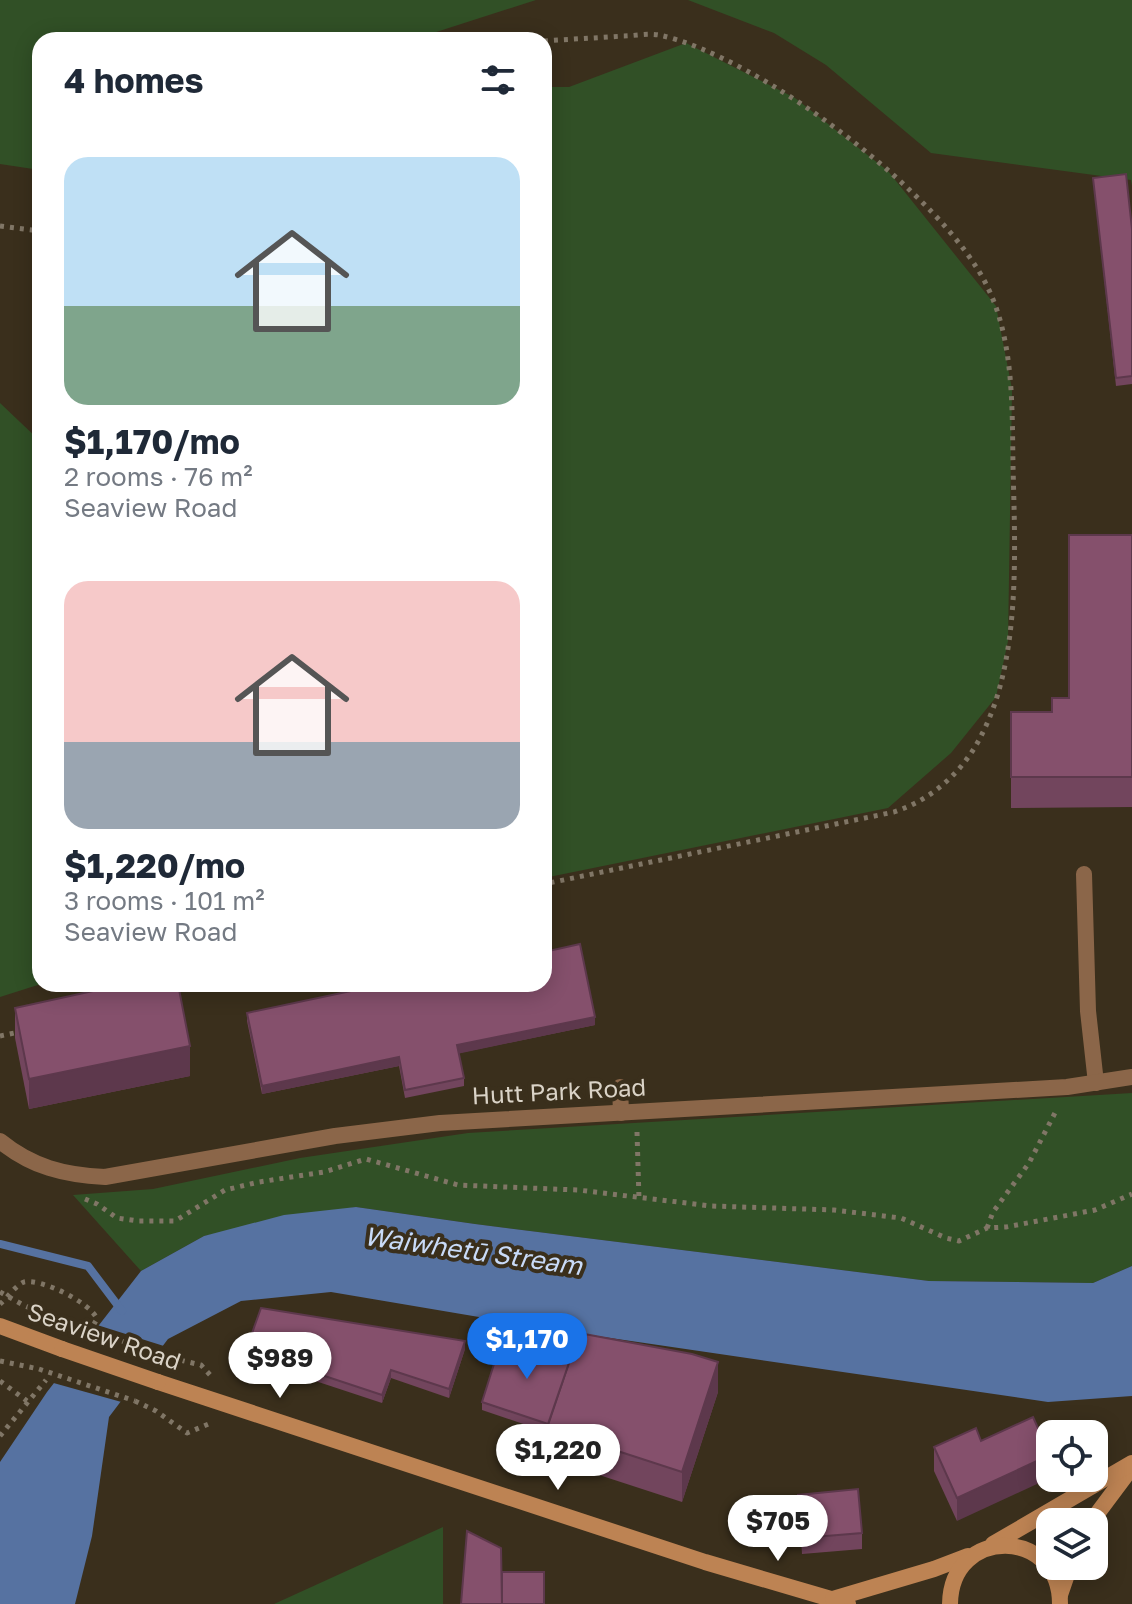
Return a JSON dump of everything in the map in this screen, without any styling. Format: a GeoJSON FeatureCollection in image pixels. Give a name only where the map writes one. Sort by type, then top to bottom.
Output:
{"type":"FeatureCollection","features":[{"type":"Feature","properties":{"kind":"main road","name":"Seaview Road"},"geometry":{"type":"LineString","coordinates":[[0,1326],[158,1382],[705,1562],[834,1601],[982,1550],[1132,1465]]}},
{"type":"Feature","properties":{"kind":"main road"},"geometry":{"type":"LineString","coordinates":[[1101,1508],[1132,1465]]}},
{"type":"Feature","properties":{"kind":"main road"},"geometry":{"type":"LineString","coordinates":[[950,1604],[955,1576],[982,1550],[1006,1544],[1039,1556],[1051,1569],[1061,1601]]}},
{"type":"Feature","properties":{"kind":"main road"},"geometry":{"type":"LineString","coordinates":[[1061,1601],[1066,1580]]}},
{"type":"Feature","properties":{"kind":"street"},"geometry":{"type":"LineString","coordinates":[[1084,874],[1088,1011],[1096,1083]]}},
{"type":"Feature","properties":{"kind":"street","name":"Hutt Park Road"},"geometry":{"type":"LineString","coordinates":[[0,1141],[28,1161],[49,1170],[105,1177],[335,1136],[440,1123],[1067,1087],[1132,1077]]}},
{"type":"Feature","properties":{"kind":"street"},"geometry":{"type":"LineString","coordinates":[[620,1087],[629,1113]]}},
{"type":"Feature","properties":{"kind":"path"},"geometry":{"type":"LineString","coordinates":[[552,41],[655,35],[686,43],[734,65],[795,98],[917,196],[970,255],[996,306],[1012,389],[1015,556],[1008,641],[991,714],[966,762],[955,775],[922,801],[894,812],[552,882]]}},
{"type":"Feature","properties":{"kind":"path"},"geometry":{"type":"LineString","coordinates":[[0,226],[32,230]]}},
{"type":"Feature","properties":{"kind":"path"},"geometry":{"type":"LineString","coordinates":[[0,1036],[30,1029]]}},
{"type":"Feature","properties":{"kind":"path"},"geometry":{"type":"LineString","coordinates":[[987,1228],[993,1212],[1029,1163],[1067,1087]]}},
{"type":"Feature","properties":{"kind":"path"},"geometry":{"type":"LineString","coordinates":[[629,1113],[639,1199]]}},
{"type":"Feature","properties":{"kind":"path"},"geometry":{"type":"LineString","coordinates":[[73,1195],[97,1204],[117,1218],[175,1221],[225,1190],[324,1172],[366,1159],[458,1185],[578,1190],[711,1206],[834,1210],[901,1218],[959,1241],[987,1228],[1095,1210],[1132,1194]]}},
{"type":"Feature","properties":{"kind":"path"},"geometry":{"type":"LineString","coordinates":[[5,1299],[26,1282],[65,1293],[95,1313],[97,1319],[94,1324]]}},
{"type":"Feature","properties":{"kind":"path"},"geometry":{"type":"LineString","coordinates":[[0,1292],[5,1299],[206,1369]]}},
{"type":"Feature","properties":{"kind":"path"},"geometry":{"type":"LineString","coordinates":[[0,1361],[39,1369],[135,1401],[156,1411],[187,1433],[194,1430]]}},
{"type":"Feature","properties":{"kind":"path"},"geometry":{"type":"LineString","coordinates":[[0,1436],[46,1380]]}},
{"type":"Feature","properties":{"kind":"path"},"geometry":{"type":"LineString","coordinates":[[0,1381],[27,1401]]}},
{"type":"Feature","properties":{"kind":"green space"},"geometry":{"type":"Polygon","coordinates":[[[0,0],[536,0],[436,32],[32,32],[32,169],[0,164],[0,0]]]}},
{"type":"Feature","properties":{"kind":"green space"},"geometry":{"type":"Polygon","coordinates":[[[688,0],[1132,0],[1132,186],[1131,180],[931,153],[826,65],[774,33],[688,0]]]}},
{"type":"Feature","properties":{"kind":"green space"},"geometry":{"type":"Polygon","coordinates":[[[686,43],[795,98],[888,171],[996,306],[1012,389],[1008,641],[996,697],[951,753],[888,808],[552,876],[552,87],[569,87],[686,43]]]}},
{"type":"Feature","properties":{"kind":"green space"},"geometry":{"type":"Polygon","coordinates":[[[0,403],[32,433],[32,987],[0,997],[0,403]]]}},
{"type":"Feature","properties":{"kind":"green space"},"geometry":{"type":"Polygon","coordinates":[[[1132,1093],[1132,1266],[1093,1283],[929,1281],[356,1207],[204,1236],[141,1271],[73,1195],[153,1189],[300,1158],[468,1133],[1132,1093]]]}},
{"type":"Feature","properties":{"kind":"green space"},"geometry":{"type":"Polygon","coordinates":[[[443,1527],[443,1604],[274,1604],[443,1527]]]}},
{"type":"Feature","properties":{"kind":"water","name":"Waiwhetū Stream"},"geometry":{"type":"Polygon","coordinates":[[[356,1207],[929,1281],[1093,1283],[1132,1266],[1132,1396],[1048,1402],[556,1330],[331,1292],[241,1301],[168,1339],[109,1417],[92,1536],[75,1604],[0,1604],[0,1462],[47,1392],[141,1271],[204,1236],[284,1215],[356,1207]]]}},
{"type":"Feature","properties":{"kind":"pier"},"geometry":{"type":"Polygon","coordinates":[[[94,1324],[167,1347],[125,1403],[50,1382],[94,1324]]]}},
{"type":"Feature","properties":{"kind":"building"},"geometry":{"type":"Polygon","coordinates":[[[1126,174],[1132,229],[1132,376],[1116,378],[1093,178],[1126,174]]]}},
{"type":"Feature","properties":{"kind":"building"},"geometry":{"type":"Polygon","coordinates":[[[1069,535],[1132,535],[1132,777],[1011,777],[1011,712],[1052,712],[1052,698],[1069,698],[1069,535]]]}},
{"type":"Feature","properties":{"kind":"building"},"geometry":{"type":"Polygon","coordinates":[[[580,944],[595,1017],[457,1045],[464,1078],[405,1090],[399,1057],[262,1086],[247,1013],[346,992],[552,992],[552,950],[580,944]]]}},
{"type":"Feature","properties":{"kind":"building"},"geometry":{"type":"Polygon","coordinates":[[[88,992],[180,992],[190,1046],[29,1079],[15,1008],[88,992]]]}},
{"type":"Feature","properties":{"kind":"building"},"geometry":{"type":"Polygon","coordinates":[[[261,1308],[465,1341],[449,1389],[391,1370],[382,1395],[246,1350],[261,1308]]]}},
{"type":"Feature","properties":{"kind":"building"},"geometry":{"type":"Polygon","coordinates":[[[579,1333],[692,1354],[718,1362],[682,1472],[547,1428],[579,1333]]]}},
{"type":"Feature","properties":{"kind":"building"},"geometry":{"type":"Polygon","coordinates":[[[500,1345],[572,1354],[548,1424],[482,1402],[500,1345]]]}},
{"type":"Feature","properties":{"kind":"building"},"geometry":{"type":"Polygon","coordinates":[[[1033,1417],[1036,1424],[1036,1461],[957,1498],[934,1447],[976,1428],[981,1441],[1033,1417]]]}},
{"type":"Feature","properties":{"kind":"building"},"geometry":{"type":"Polygon","coordinates":[[[858,1489],[862,1533],[802,1538],[798,1495],[858,1489]]]}},
{"type":"Feature","properties":{"kind":"building"},"geometry":{"type":"Polygon","coordinates":[[[467,1531],[501,1548],[502,1604],[461,1604],[467,1531]]]}},
{"type":"Feature","properties":{"kind":"building"},"geometry":{"type":"Polygon","coordinates":[[[502,1572],[544,1572],[544,1604],[502,1604],[502,1572]]]}},
{"type":"Feature","properties":{"kind":"waterway"},"geometry":{"type":"LineString","coordinates":[[0,1244],[88,1266],[122,1311]]}}]}
